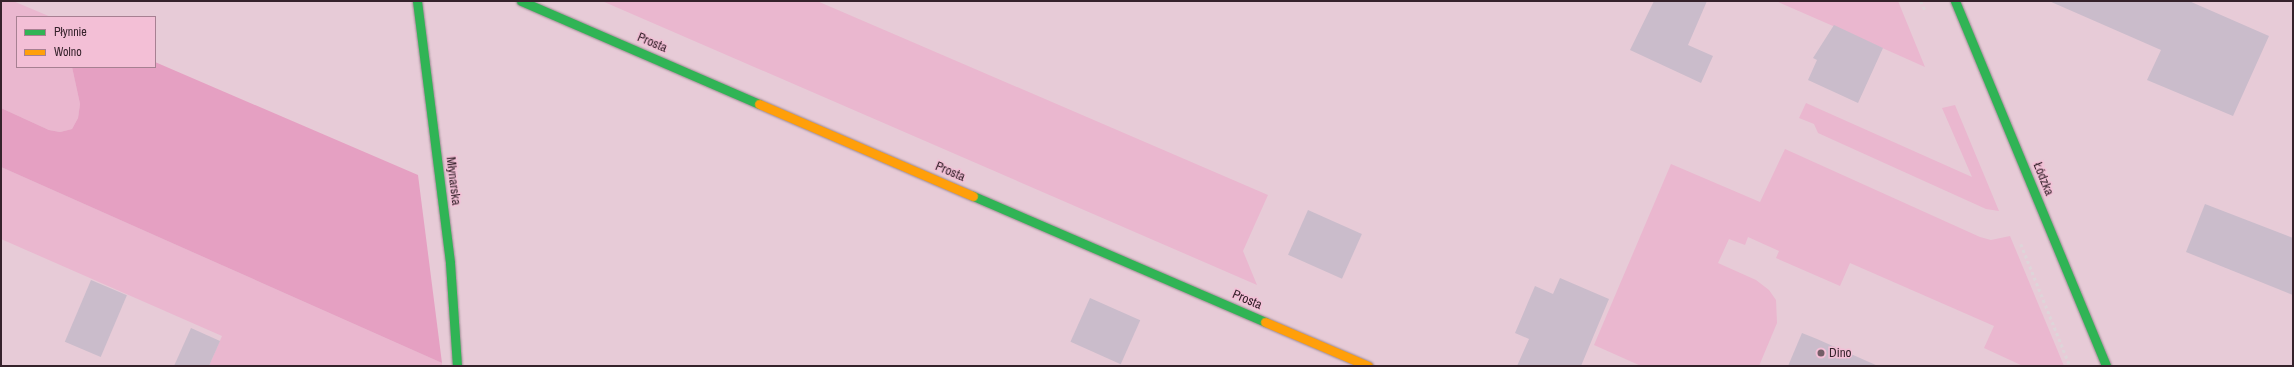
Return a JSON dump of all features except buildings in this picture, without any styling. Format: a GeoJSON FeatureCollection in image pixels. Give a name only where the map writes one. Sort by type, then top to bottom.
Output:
{"type":"FeatureCollection","features":[{"type":"Feature","properties":{"kind":"street","name":"Młynarska"},"geometry":{"type":"LineString","coordinates":[[416,1],[450,263],[457,366]]}},
{"type":"Feature","properties":{"kind":"street","name":"Prosta"},"geometry":{"type":"LineString","coordinates":[[521,1],[1368,366]]}},
{"type":"Feature","properties":{"kind":"street","name":"Łódzka"},"geometry":{"type":"LineString","coordinates":[[1955,1],[2106,366]]}},
{"type":"Feature","properties":{"kind":"shaded area"},"geometry":{"type":"Polygon","coordinates":[[[1,1],[13,1],[49,16],[16,16],[16,68],[72,68],[80,104],[78,118],[72,129],[60,132],[49,130],[1,108],[1,1]]]}},
{"type":"Feature","properties":{"kind":"shaded area"},"geometry":{"type":"Polygon","coordinates":[[[602,1],[817,1],[1268,195],[1243,251],[1257,285],[602,1]]]}},
{"type":"Feature","properties":{"kind":"shaded area"},"geometry":{"type":"Polygon","coordinates":[[[1776,1],[1898,1],[1925,67],[1833,26],[1776,1]]]}},
{"type":"Feature","properties":{"kind":"shaded area"},"geometry":{"type":"Polygon","coordinates":[[[156,62],[418,175],[442,363],[1,167],[1,108],[49,130],[60,132],[72,129],[78,118],[80,104],[72,68],[156,68],[156,62]]]}},
{"type":"Feature","properties":{"kind":"shaded area"},"geometry":{"type":"Polygon","coordinates":[[[1806,103],[1972,177],[1942,108],[1955,105],[1999,211],[1986,209],[1818,133],[1814,124],[1799,118],[1806,103]]]}},
{"type":"Feature","properties":{"kind":"shaded area"},"geometry":{"type":"Polygon","coordinates":[[[1785,149],[1980,237],[1991,240],[2010,236],[2064,366],[2023,366],[1984,348],[1994,326],[1850,263],[1840,286],[1776,258],[1779,251],[1748,237],[1745,245],[1729,239],[1718,263],[1756,280],[1769,290],[1776,300],[1777,323],[1759,366],[1641,366],[1594,345],[1671,164],[1760,202],[1785,149]]]}},
{"type":"Feature","properties":{"kind":"shaded area"},"geometry":{"type":"Polygon","coordinates":[[[1,167],[442,363],[442,366],[209,366],[222,336],[1,239],[1,167]]]}},
{"type":"Feature","properties":{"kind":"traffic: fast"},"geometry":{"type":"LineString","coordinates":[[417,1],[450,263],[457,366]]}},
{"type":"Feature","properties":{"kind":"traffic: fast"},"geometry":{"type":"LineString","coordinates":[[521,1],[759,104]]}},
{"type":"Feature","properties":{"kind":"traffic: fast"},"geometry":{"type":"LineString","coordinates":[[1955,1],[2106,366]]}},
{"type":"Feature","properties":{"kind":"traffic: fast"},"geometry":{"type":"LineString","coordinates":[[973,196],[1265,322]]}},
{"type":"Feature","properties":{"kind":"traffic: slow"},"geometry":{"type":"LineString","coordinates":[[759,104],[973,196]]}},
{"type":"Feature","properties":{"kind":"traffic: slow"},"geometry":{"type":"LineString","coordinates":[[1265,322],[1368,366]]}},
{"type":"Feature","properties":{"kind":"place","name":"Dino"},"geometry":{"type":"Point","coordinates":[1821,353]}}]}
